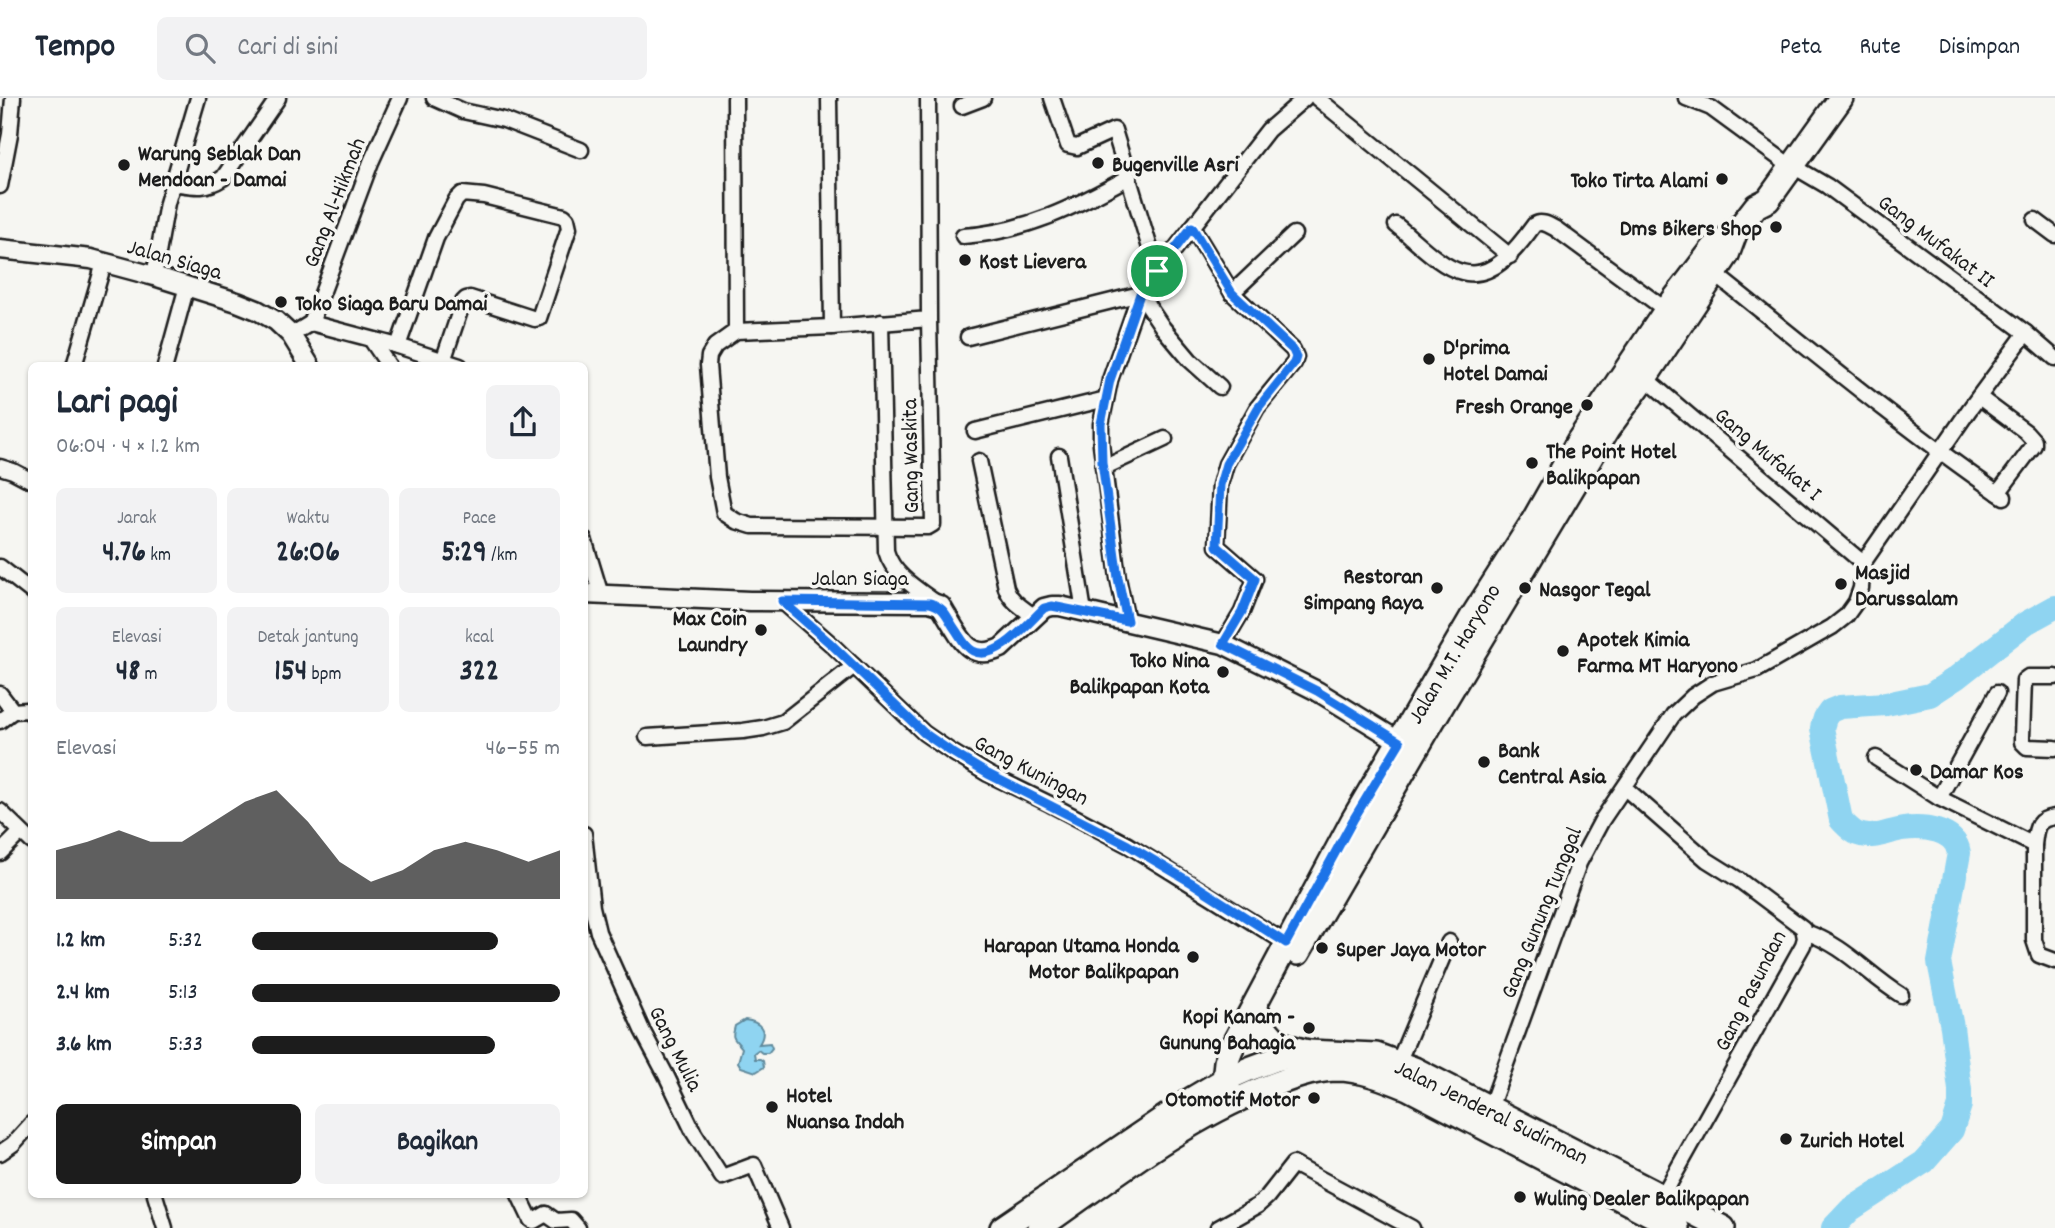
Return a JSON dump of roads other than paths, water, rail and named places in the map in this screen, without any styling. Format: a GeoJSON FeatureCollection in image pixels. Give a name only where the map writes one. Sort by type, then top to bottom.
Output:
{"type":"FeatureCollection","features":[{"type":"Feature","properties":{"kind":"main road","name":"Jalan M.T. Haryono"},"geometry":{"type":"LineString","coordinates":[[1787,163],[1827,98]]}},
{"type":"Feature","properties":{"kind":"main road","name":"Jalan M.T. Haryono"},"geometry":{"type":"LineString","coordinates":[[1249,1069],[1248,1047],[1261,1017],[1432,722],[1607,430],[1715,274],[1727,255],[1735,233],[1756,206],[1758,193],[1842,98]]}},
{"type":"Feature","properties":{"kind":"main road","name":"Jalan M.T. Haryono"},"geometry":{"type":"LineString","coordinates":[[1224,1080],[1231,1049],[1286,943],[1353,820],[1472,617],[1532,523],[1579,440],[1666,310],[1714,247],[1735,233]]}},
{"type":"Feature","properties":{"kind":"main road"},"geometry":{"type":"LineString","coordinates":[[1261,1017],[1273,1039],[1285,1046],[1308,1052]]}},
{"type":"Feature","properties":{"kind":"main road","name":"Jalan Jenderal Sudirman"},"geometry":{"type":"LineString","coordinates":[[1002,1228],[1224,1080],[1276,1059],[1308,1052],[1376,1055],[1414,1069],[1723,1228]]}},
{"type":"Feature","properties":{"kind":"main road"},"geometry":{"type":"LineString","coordinates":[[1249,1069],[1258,1090]]}},
{"type":"Feature","properties":{"kind":"main road","name":"Jalan Jenderal Sudirman"},"geometry":{"type":"LineString","coordinates":[[1039,1228],[1156,1146],[1234,1101],[1289,1078],[1334,1069],[1387,1079],[1408,1088],[1676,1228]]}},
{"type":"Feature","properties":{"kind":"main road"},"geometry":{"type":"LineString","coordinates":[[1224,1080],[1234,1101]]}},
{"type":"Feature","properties":{"kind":"street"},"geometry":{"type":"LineString","coordinates":[[0,186],[10,134],[13,98]]}},
{"type":"Feature","properties":{"kind":"street"},"geometry":{"type":"LineString","coordinates":[[154,276],[172,183],[198,98]]}},
{"type":"Feature","properties":{"kind":"street"},"geometry":{"type":"LineString","coordinates":[[172,183],[200,187],[212,185],[223,178],[278,98]]}},
{"type":"Feature","properties":{"kind":"street","name":"Gang Al-Hikmah"},"geometry":{"type":"LineString","coordinates":[[311,323],[372,162],[400,98]]}},
{"type":"Feature","properties":{"kind":"street"},"geometry":{"type":"LineString","coordinates":[[433,98],[463,111],[503,120],[581,150]]}},
{"type":"Feature","properties":{"kind":"street"},"geometry":{"type":"LineString","coordinates":[[735,98],[736,331]]}},
{"type":"Feature","properties":{"kind":"street"},"geometry":{"type":"LineString","coordinates":[[829,98],[832,327]]}},
{"type":"Feature","properties":{"kind":"street"},"geometry":{"type":"LineString","coordinates":[[881,323],[885,527],[751,526],[724,513],[717,477],[708,365],[709,356],[715,346],[736,331],[929,319],[928,98]]}},
{"type":"Feature","properties":{"kind":"street"},"geometry":{"type":"LineString","coordinates":[[962,106],[983,98]]}},
{"type":"Feature","properties":{"kind":"street"},"geometry":{"type":"LineString","coordinates":[[1052,98],[1071,147],[1114,131],[1157,271]]}},
{"type":"Feature","properties":{"kind":"street"},"geometry":{"type":"LineString","coordinates":[[1127,621],[1118,578],[1103,468],[1101,424],[1121,343],[1140,294],[1157,271],[1268,131],[1306,98]]}},
{"type":"Feature","properties":{"kind":"street"},"geometry":{"type":"LineString","coordinates":[[1317,98],[1510,256]]}},
{"type":"Feature","properties":{"kind":"street","name":"Gang Mufakat II"},"geometry":{"type":"LineString","coordinates":[[1686,98],[1711,108],[1787,163],[1827,186],[2054,354]]}},
{"type":"Feature","properties":{"kind":"street"},"geometry":{"type":"LineString","coordinates":[[963,236],[992,234],[1051,216],[1129,177]]}},
{"type":"Feature","properties":{"kind":"street"},"geometry":{"type":"LineString","coordinates":[[398,346],[436,239],[456,200],[462,194],[484,196],[564,216],[569,228],[539,318],[466,299],[443,361]]}},
{"type":"Feature","properties":{"kind":"street"},"geometry":{"type":"LineString","coordinates":[[2035,220],[2055,235]]}},
{"type":"Feature","properties":{"kind":"street"},"geometry":{"type":"LineString","coordinates":[[1396,225],[1438,259],[1461,272],[1474,273],[1500,264],[1510,256],[1534,225],[1545,223],[1666,310]]}},
{"type":"Feature","properties":{"kind":"street"},"geometry":{"type":"LineString","coordinates":[[1192,227],[1232,293],[1293,350],[1296,357],[1258,408],[1222,475],[1217,546],[1255,579],[1242,612],[1223,644]]}},
{"type":"Feature","properties":{"kind":"street"},"geometry":{"type":"LineString","coordinates":[[1232,293],[1294,234]]}},
{"type":"Feature","properties":{"kind":"street","name":"Jalan Siaga"},"geometry":{"type":"LineString","coordinates":[[0,249],[91,259],[187,286],[257,310],[276,320],[291,335],[308,362]]}},
{"type":"Feature","properties":{"kind":"street"},"geometry":{"type":"LineString","coordinates":[[75,362],[104,263]]}},
{"type":"Feature","properties":{"kind":"street"},"geometry":{"type":"LineString","coordinates":[[1715,274],[1940,453],[2002,496],[2034,441],[1979,397]]}},
{"type":"Feature","properties":{"kind":"street"},"geometry":{"type":"LineString","coordinates":[[165,362],[187,286]]}},
{"type":"Feature","properties":{"kind":"street"},"geometry":{"type":"LineString","coordinates":[[968,337],[1140,294]]}},
{"type":"Feature","properties":{"kind":"street"},"geometry":{"type":"LineString","coordinates":[[1140,294],[1163,328],[1190,360],[1220,387]]}},
{"type":"Feature","properties":{"kind":"street","name":"Gang Waskita"},"geometry":{"type":"LineString","coordinates":[[929,319],[933,524],[928,527],[885,527],[886,551],[889,563],[897,573],[941,606]]}},
{"type":"Feature","properties":{"kind":"street"},"geometry":{"type":"LineString","coordinates":[[291,335],[311,323],[446,362]]}},
{"type":"Feature","properties":{"kind":"street"},"geometry":{"type":"LineString","coordinates":[[1863,563],[2026,333]]}},
{"type":"Feature","properties":{"kind":"street"},"geometry":{"type":"LineString","coordinates":[[372,341],[386,362]]}},
{"type":"Feature","properties":{"kind":"street","name":"Gang Mufakat I"},"geometry":{"type":"LineString","coordinates":[[1645,377],[1863,563]]}},
{"type":"Feature","properties":{"kind":"street"},"geometry":{"type":"LineString","coordinates":[[975,431],[1106,399]]}},
{"type":"Feature","properties":{"kind":"street"},"geometry":{"type":"LineString","coordinates":[[1103,468],[1165,439]]}},
{"type":"Feature","properties":{"kind":"street"},"geometry":{"type":"LineString","coordinates":[[1059,456],[1084,612]]}},
{"type":"Feature","properties":{"kind":"street"},"geometry":{"type":"LineString","coordinates":[[979,461],[1009,597],[1035,617]]}},
{"type":"Feature","properties":{"kind":"street"},"geometry":{"type":"LineString","coordinates":[[0,467],[28,479]]}},
{"type":"Feature","properties":{"kind":"street"},"geometry":{"type":"LineString","coordinates":[[588,560],[593,594]]}},
{"type":"Feature","properties":{"kind":"street","name":"Gang Gunung Tunggal"},"geometry":{"type":"LineString","coordinates":[[1490,1108],[1579,863],[1602,820],[1673,715],[1713,682],[1758,670],[1832,628],[1846,616],[1861,588],[1863,563]]}},
{"type":"Feature","properties":{"kind":"street"},"geometry":{"type":"LineString","coordinates":[[0,567],[28,589]]}},
{"type":"Feature","properties":{"kind":"street","name":"Jalan Siaga"},"geometry":{"type":"LineString","coordinates":[[593,594],[782,601],[916,601],[941,606]]}},
{"type":"Feature","properties":{"kind":"street","name":"Gang Kuningan"},"geometry":{"type":"LineString","coordinates":[[782,601],[924,733],[950,751],[988,774],[1128,845],[1286,943]]}},
{"type":"Feature","properties":{"kind":"street"},"geometry":{"type":"LineString","coordinates":[[941,606],[966,645],[978,652],[992,652],[1001,648],[1044,608],[1052,606],[1223,644],[1317,691],[1400,742]]}},
{"type":"Feature","properties":{"kind":"street"},"geometry":{"type":"LineString","coordinates":[[647,737],[743,731],[783,722],[854,666]]}},
{"type":"Feature","properties":{"kind":"street"},"geometry":{"type":"LineString","coordinates":[[2055,677],[2025,678],[2022,689],[2022,743],[2027,747],[2055,748]]}},
{"type":"Feature","properties":{"kind":"street"},"geometry":{"type":"LineString","coordinates":[[1939,798],[1997,693]]}},
{"type":"Feature","properties":{"kind":"street"},"geometry":{"type":"LineString","coordinates":[[0,694],[26,710]]}},
{"type":"Feature","properties":{"kind":"street"},"geometry":{"type":"LineString","coordinates":[[0,721],[26,710]]}},
{"type":"Feature","properties":{"kind":"street"},"geometry":{"type":"LineString","coordinates":[[1876,758],[1939,798],[2034,845]]}},
{"type":"Feature","properties":{"kind":"street","name":"Gang Pasundan"},"geometry":{"type":"LineString","coordinates":[[1625,788],[1707,860],[1790,918],[1805,932],[1803,945],[1662,1197]]}},
{"type":"Feature","properties":{"kind":"street"},"geometry":{"type":"LineString","coordinates":[[0,811],[26,838],[0,853]]}},
{"type":"Feature","properties":{"kind":"street"},"geometry":{"type":"LineString","coordinates":[[2055,817],[2041,820],[2038,824],[2034,845],[2033,902],[2036,949],[2039,955],[2055,961]]}},
{"type":"Feature","properties":{"kind":"street","name":"Gang Mulia"},"geometry":{"type":"LineString","coordinates":[[588,870],[598,932],[642,1030],[694,1133],[722,1177],[754,1165],[780,1228]]}},
{"type":"Feature","properties":{"kind":"street"},"geometry":{"type":"LineString","coordinates":[[1805,932],[1829,941],[1843,950],[1900,995]]}},
{"type":"Feature","properties":{"kind":"street"},"geometry":{"type":"LineString","coordinates":[[1398,1063],[1449,942]]}},
{"type":"Feature","properties":{"kind":"street"},"geometry":{"type":"LineString","coordinates":[[0,1153],[28,1128]]}},
{"type":"Feature","properties":{"kind":"street"},"geometry":{"type":"LineString","coordinates":[[1218,1228],[1258,1206],[1293,1164],[1412,1228]]}},
{"type":"Feature","properties":{"kind":"street"},"geometry":{"type":"LineString","coordinates":[[156,1198],[165,1228]]}},
{"type":"Feature","properties":{"kind":"street"},"geometry":{"type":"LineString","coordinates":[[520,1198],[532,1221],[546,1214],[556,1221],[572,1220],[578,1228]]}},
{"type":"Feature","properties":{"kind":"water"},"geometry":{"type":"Polygon","coordinates":[[[745,1020],[761,1028],[763,1035],[759,1044],[770,1043],[772,1048],[768,1053],[758,1050],[754,1053],[755,1059],[763,1061],[764,1067],[756,1072],[741,1067],[738,1062],[742,1048],[733,1034],[735,1026],[745,1020]]]}},
{"type":"Feature","properties":{"kind":"waterway"},"geometry":{"type":"LineString","coordinates":[[1833,1228],[1850,1210],[1924,1162],[1952,1130],[1960,1105],[1960,1090],[1952,1027],[1939,962],[1959,853],[1952,839],[1937,831],[1911,828],[1864,836],[1851,830],[1841,820],[1822,728],[1825,718],[1830,711],[1840,707],[1886,704],[1930,695],[2026,623],[2055,607]]}},
{"type":"Feature","properties":{"kind":"place","name":"Bugenville Asri"},"geometry":{"type":"Point","coordinates":[1098,163]}},
{"type":"Feature","properties":{"kind":"place","name":"Warung Seblak Dan Mendoan - Damai"},"geometry":{"type":"Point","coordinates":[124,165]}},
{"type":"Feature","properties":{"kind":"place","name":"Toko Tirta Alami"},"geometry":{"type":"Point","coordinates":[1722,179]}},
{"type":"Feature","properties":{"kind":"place","name":"Dms Bikers Shop"},"geometry":{"type":"Point","coordinates":[1776,227]}},
{"type":"Feature","properties":{"kind":"place","name":"Kost Lievera"},"geometry":{"type":"Point","coordinates":[965,260]}},
{"type":"Feature","properties":{"kind":"place","name":"Toko Siaga Baru Damai"},"geometry":{"type":"Point","coordinates":[281,302]}},
{"type":"Feature","properties":{"kind":"place","name":"D'prima Hotel Damai"},"geometry":{"type":"Point","coordinates":[1429,359]}},
{"type":"Feature","properties":{"kind":"place","name":"Fresh Orange"},"geometry":{"type":"Point","coordinates":[1587,405]}},
{"type":"Feature","properties":{"kind":"place","name":"The Point Hotel Balikpapan"},"geometry":{"type":"Point","coordinates":[1532,463]}},
{"type":"Feature","properties":{"kind":"place","name":"Masjid Darussalam"},"geometry":{"type":"Point","coordinates":[1841,584]}},
{"type":"Feature","properties":{"kind":"place","name":"Restoran Simpang Raya"},"geometry":{"type":"Point","coordinates":[1437,588]}},
{"type":"Feature","properties":{"kind":"place","name":"Nasgor Tegal"},"geometry":{"type":"Point","coordinates":[1525,588]}},
{"type":"Feature","properties":{"kind":"place","name":"Max Coin Laundry"},"geometry":{"type":"Point","coordinates":[761,630]}},
{"type":"Feature","properties":{"kind":"place","name":"Apotek Kimia Farma MT Haryono"},"geometry":{"type":"Point","coordinates":[1563,651]}},
{"type":"Feature","properties":{"kind":"place","name":"Toko Nina Balikpapan Kota"},"geometry":{"type":"Point","coordinates":[1223,672]}},
{"type":"Feature","properties":{"kind":"place","name":"Bank Central Asia"},"geometry":{"type":"Point","coordinates":[1484,762]}},
{"type":"Feature","properties":{"kind":"place","name":"Damar Kos"},"geometry":{"type":"Point","coordinates":[1916,770]}},
{"type":"Feature","properties":{"kind":"place","name":"Super Jaya Motor"},"geometry":{"type":"Point","coordinates":[1322,948]}},
{"type":"Feature","properties":{"kind":"place","name":"Harapan Utama Honda Motor Balikpapan"},"geometry":{"type":"Point","coordinates":[1193,957]}},
{"type":"Feature","properties":{"kind":"place","name":"Kopi Kanam - Gunung Bahagia"},"geometry":{"type":"Point","coordinates":[1309,1028]}},
{"type":"Feature","properties":{"kind":"place","name":"Otomotif Motor"},"geometry":{"type":"Point","coordinates":[1314,1098]}},
{"type":"Feature","properties":{"kind":"place","name":"Hotel Nuansa Indah"},"geometry":{"type":"Point","coordinates":[772,1107]}},
{"type":"Feature","properties":{"kind":"place","name":"Zurich Hotel"},"geometry":{"type":"Point","coordinates":[1786,1139]}},
{"type":"Feature","properties":{"kind":"place","name":"Wuling Dealer Balikpapan"},"geometry":{"type":"Point","coordinates":[1520,1197]}}]}
